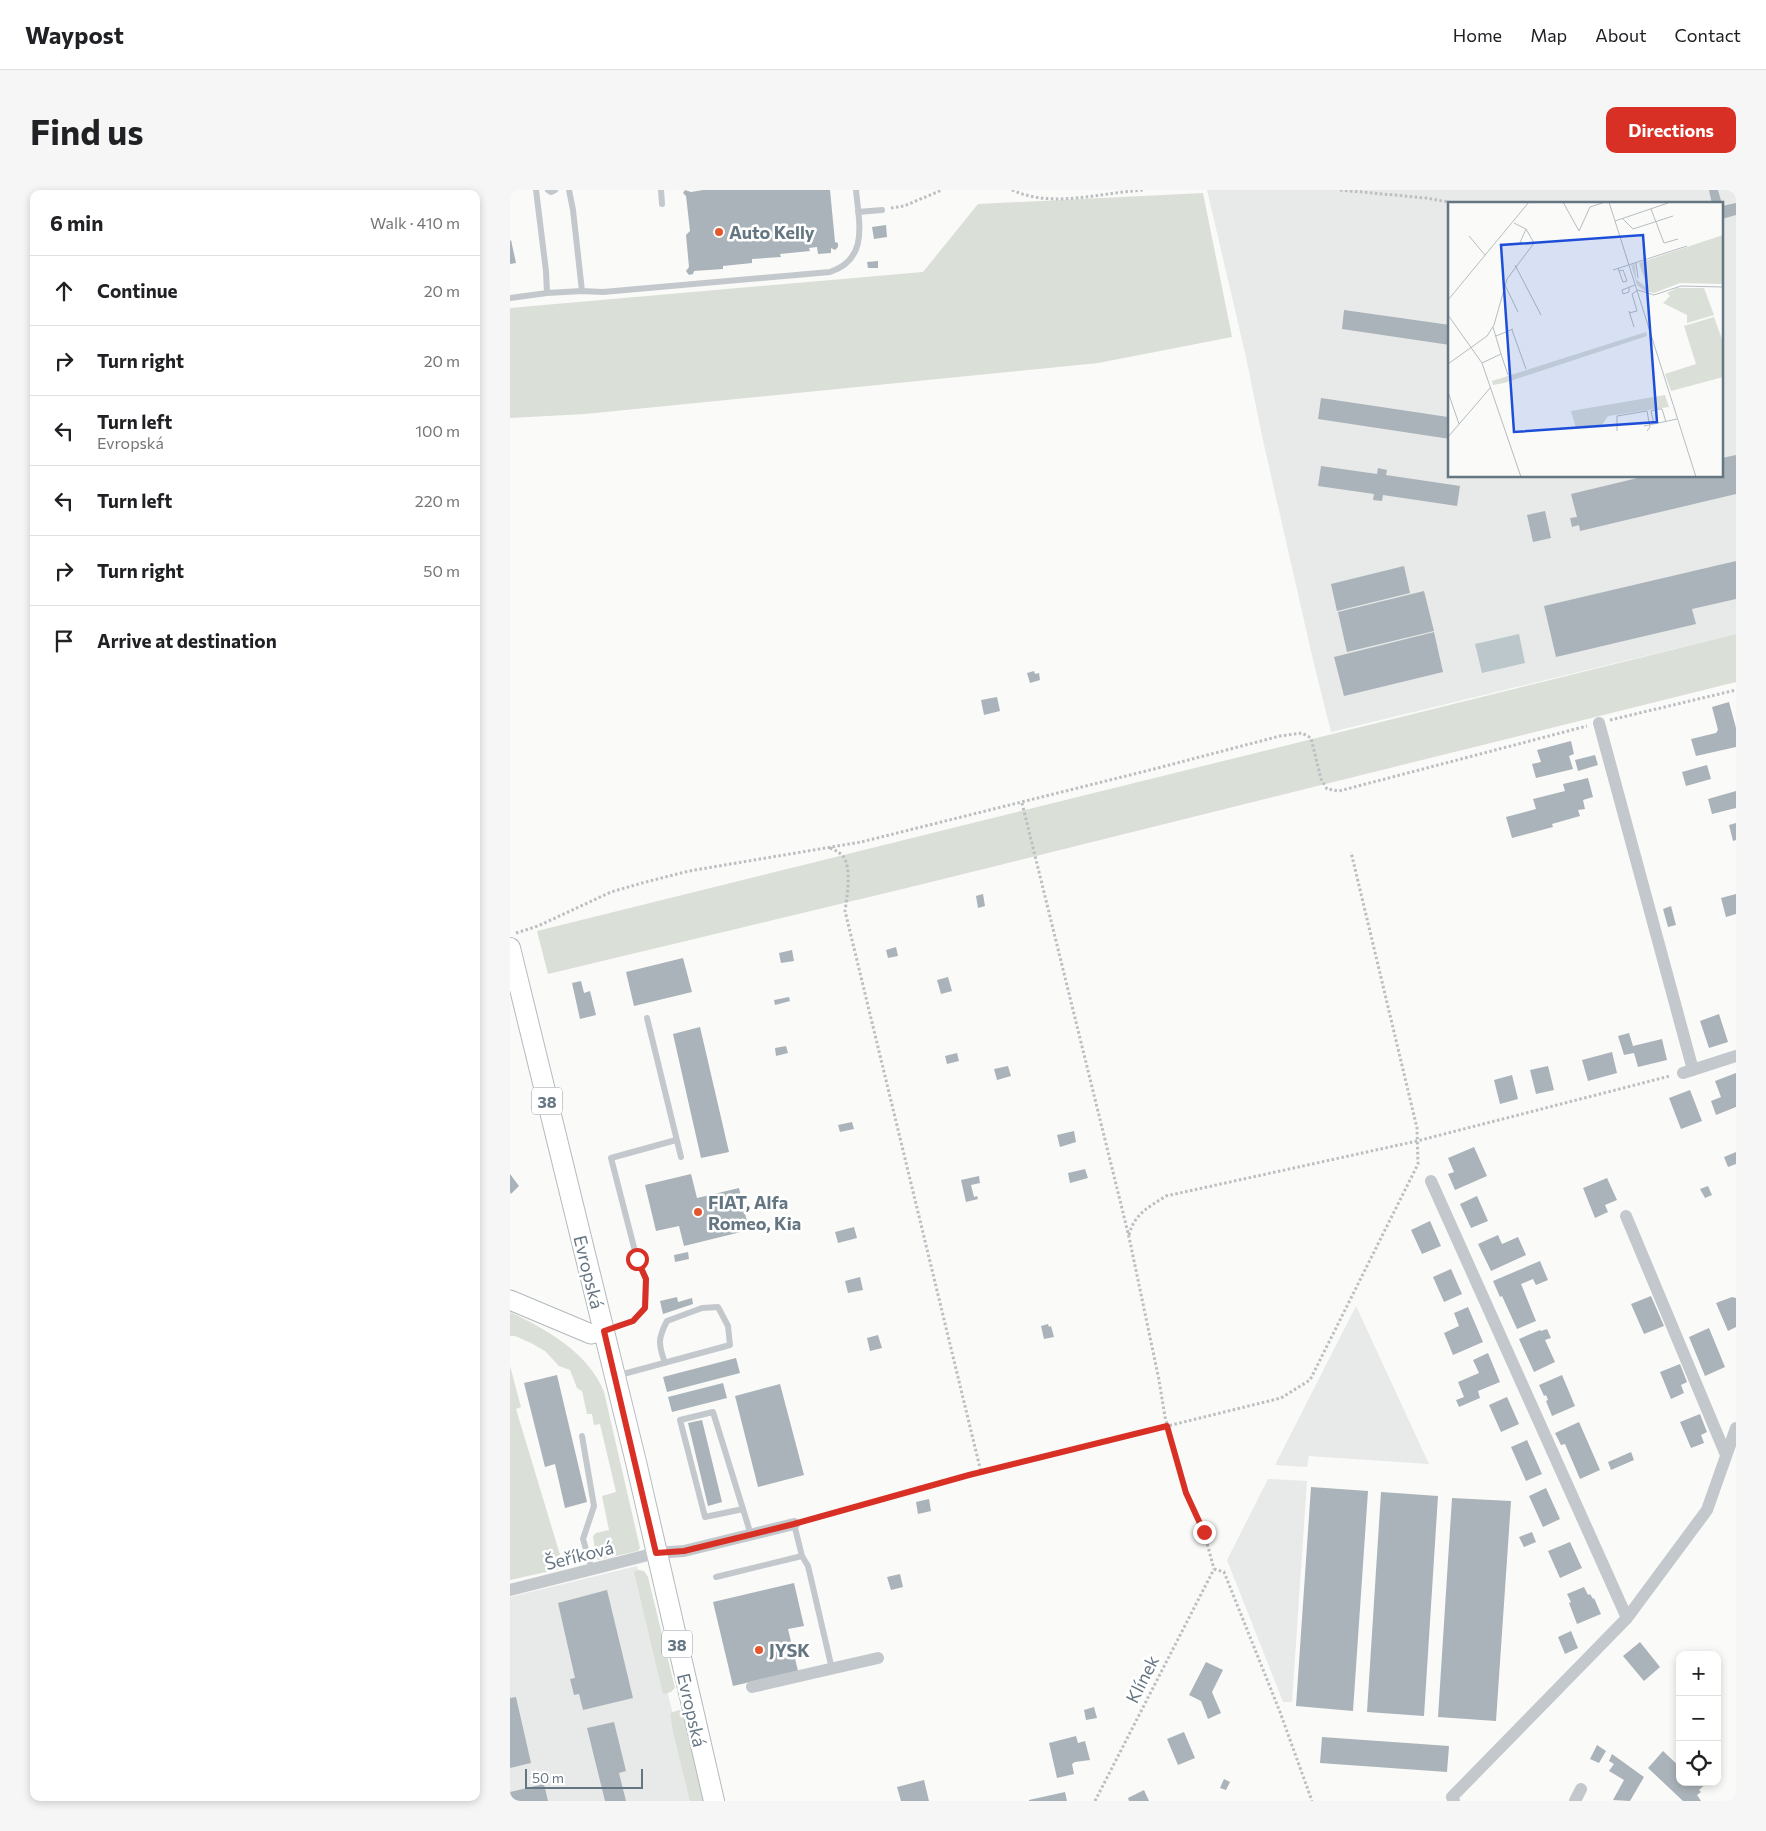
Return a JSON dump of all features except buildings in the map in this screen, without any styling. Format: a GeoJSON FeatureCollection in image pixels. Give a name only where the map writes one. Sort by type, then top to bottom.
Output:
{"type":"FeatureCollection","features":[{"type":"Feature","properties":{"kind":"main road","name":"Evropská"},"geometry":{"type":"LineString","coordinates":[[510,948],[615,1376],[714,1801]]}},
{"type":"Feature","properties":{"kind":"street"},"geometry":{"type":"LineString","coordinates":[[1599,723],[1688,1071],[1736,1056]]}},
{"type":"Feature","properties":{"kind":"street"},"geometry":{"type":"LineString","coordinates":[[1431,1181],[1627,1618]]}},
{"type":"Feature","properties":{"kind":"street"},"geometry":{"type":"LineString","coordinates":[[1626,1216],[1726,1455]]}},
{"type":"Feature","properties":{"kind":"street"},"geometry":{"type":"LineString","coordinates":[[510,1300],[592,1334],[604,1331]]}},
{"type":"Feature","properties":{"kind":"street"},"geometry":{"type":"LineString","coordinates":[[1454,1801],[1452,1797],[1627,1618],[1707,1510],[1736,1428]]}},
{"type":"Feature","properties":{"kind":"street","name":"Šeříková"},"geometry":{"type":"LineString","coordinates":[[510,1590],[656,1553],[684,1551],[794,1524]]}},
{"type":"Feature","properties":{"kind":"street"},"geometry":{"type":"LineString","coordinates":[[752,1687],[878,1658]]}},
{"type":"Feature","properties":{"kind":"lane"},"geometry":{"type":"LineString","coordinates":[[536,190],[547,293]]}},
{"type":"Feature","properties":{"kind":"lane"},"geometry":{"type":"LineString","coordinates":[[548,190],[551,192],[555,190]]}},
{"type":"Feature","properties":{"kind":"lane"},"geometry":{"type":"LineString","coordinates":[[569,190],[582,291]]}},
{"type":"Feature","properties":{"kind":"lane"},"geometry":{"type":"LineString","coordinates":[[661,190],[662,204]]}},
{"type":"Feature","properties":{"kind":"lane"},"geometry":{"type":"LineString","coordinates":[[510,298],[547,293],[603,292],[830,272],[842,268],[850,261],[857,249],[859,239],[856,190]]}},
{"type":"Feature","properties":{"kind":"lane"},"geometry":{"type":"LineString","coordinates":[[858,212],[882,210]]}},
{"type":"Feature","properties":{"kind":"lane"},"geometry":{"type":"LineString","coordinates":[[647,1018],[681,1157]]}},
{"type":"Feature","properties":{"kind":"lane"},"geometry":{"type":"LineString","coordinates":[[604,1331],[633,1321],[645,1308],[646,1279],[637,1259],[610,1158],[676,1140]]}},
{"type":"Feature","properties":{"kind":"lane"},"geometry":{"type":"LineString","coordinates":[[615,1376],[665,1363],[730,1346],[728,1326],[718,1307],[702,1308],[667,1321],[660,1336],[661,1353],[665,1363]]}},
{"type":"Feature","properties":{"kind":"lane"},"geometry":{"type":"LineString","coordinates":[[743,1509],[705,1517],[680,1420],[713,1412],[743,1509],[751,1535]]}},
{"type":"Feature","properties":{"kind":"lane"},"geometry":{"type":"LineString","coordinates":[[582,1436],[594,1506],[583,1538],[592,1570]]}},
{"type":"Feature","properties":{"kind":"lane"},"geometry":{"type":"LineString","coordinates":[[794,1524],[802,1556],[808,1566],[832,1668]]}},
{"type":"Feature","properties":{"kind":"lane"},"geometry":{"type":"LineString","coordinates":[[716,1577],[802,1556]]}},
{"type":"Feature","properties":{"kind":"path"},"geometry":{"type":"LineString","coordinates":[[882,210],[904,206],[942,190]]}},
{"type":"Feature","properties":{"kind":"path"},"geometry":{"type":"LineString","coordinates":[[1012,190],[1024,196],[1063,200],[1145,190]]}},
{"type":"Feature","properties":{"kind":"path"},"geometry":{"type":"LineString","coordinates":[[1340,190],[1426,198],[1448,202]]}},
{"type":"Feature","properties":{"kind":"path"},"geometry":{"type":"LineString","coordinates":[[510,937],[611,892],[642,883],[689,872],[861,842],[1022,803],[1280,736],[1302,732],[1311,738],[1321,779],[1327,789],[1339,791],[1599,723],[1736,690]]}},
{"type":"Feature","properties":{"kind":"path"},"geometry":{"type":"LineString","coordinates":[[1022,803],[1129,1237],[1167,1426],[1186,1493],[1204,1532],[1214,1569],[1224,1572],[1280,1712],[1312,1801]]}},
{"type":"Feature","properties":{"kind":"path"},"geometry":{"type":"LineString","coordinates":[[828,848],[839,852],[845,858],[849,887],[845,910],[981,1472]]}},
{"type":"Feature","properties":{"kind":"path"},"geometry":{"type":"LineString","coordinates":[[794,1524],[981,1472],[1281,1398],[1310,1380],[1418,1164],[1417,1128],[1351,852]]}},
{"type":"Feature","properties":{"kind":"path"},"geometry":{"type":"LineString","coordinates":[[1129,1237],[1131,1228],[1141,1212],[1166,1196],[1416,1141],[1688,1071]]}},
{"type":"Feature","properties":{"kind":"path","name":"Klínek"},"geometry":{"type":"LineString","coordinates":[[1095,1801],[1214,1569]]}},
{"type":"Feature","properties":{"kind":"shaded area"},"geometry":{"type":"Polygon","coordinates":[[[1207,190],[1736,190],[1736,634],[1331,732],[1262,436],[1246,357],[1207,190]]]}},
{"type":"Feature","properties":{"kind":"shaded area"},"geometry":{"type":"Polygon","coordinates":[[[1203,193],[1232,337],[1098,363],[585,414],[510,418],[510,308],[923,272],[978,204],[1203,193]]]}},
{"type":"Feature","properties":{"kind":"shaded area"},"geometry":{"type":"Polygon","coordinates":[[[1519,634],[1525,663],[1482,673],[1475,644],[1519,634]]]}},
{"type":"Feature","properties":{"kind":"shaded area"},"geometry":{"type":"Polygon","coordinates":[[[1736,634],[1736,682],[919,885],[548,974],[537,931],[1736,634]]]}},
{"type":"Feature","properties":{"kind":"shaded area"},"geometry":{"type":"Polygon","coordinates":[[[1356,1306],[1429,1464],[1309,1456],[1307,1467],[1275,1465],[1356,1306]]]}},
{"type":"Feature","properties":{"kind":"shaded area"},"geometry":{"type":"Polygon","coordinates":[[[510,1312],[552,1334],[577,1354],[597,1378],[604,1392],[640,1548],[638,1551],[598,1560],[596,1557],[593,1536],[596,1533],[609,1530],[602,1496],[616,1492],[600,1424],[594,1425],[592,1414],[587,1414],[582,1391],[577,1388],[570,1370],[559,1366],[545,1351],[531,1343],[515,1336],[510,1336],[510,1312]]]}},
{"type":"Feature","properties":{"kind":"shaded area"},"geometry":{"type":"Polygon","coordinates":[[[510,1366],[521,1407],[516,1409],[564,1568],[510,1580],[510,1366]]]}},
{"type":"Feature","properties":{"kind":"shaded area"},"geometry":{"type":"Polygon","coordinates":[[[1268,1479],[1307,1481],[1292,1702],[1283,1702],[1227,1560],[1268,1479]]]}},
{"type":"Feature","properties":{"kind":"shaded area"},"geometry":{"type":"Polygon","coordinates":[[[637,1566],[694,1801],[510,1801],[510,1597],[637,1566]]]}},
{"type":"Feature","properties":{"kind":"shaded area"},"geometry":{"type":"Polygon","coordinates":[[[638,1570],[644,1571],[648,1577],[675,1688],[671,1692],[663,1694],[634,1572],[638,1570]]]}},
{"type":"Feature","properties":{"kind":"shaded area"},"geometry":{"type":"Polygon","coordinates":[[[679,1710],[683,1713],[704,1801],[690,1801],[670,1713],[679,1710]]]}},
{"type":"Feature","properties":{"kind":"place","name":"Auto Kelly"},"geometry":{"type":"Point","coordinates":[719,232]}},
{"type":"Feature","properties":{"kind":"place","name":"FIAT, Alfa Romeo, Kia"},"geometry":{"type":"Point","coordinates":[698,1212]}},
{"type":"Feature","properties":{"kind":"place","name":"JYSK"},"geometry":{"type":"Point","coordinates":[759,1650]}},
{"type":"Feature","properties":{"kind":"route"},"geometry":{"type":"LineString","coordinates":[[637,1259],[646,1279],[645,1308],[633,1321],[604,1331],[656,1553],[684,1551],[794,1524],[969,1475],[1167,1426],[1186,1493],[1204,1532]]}}]}
